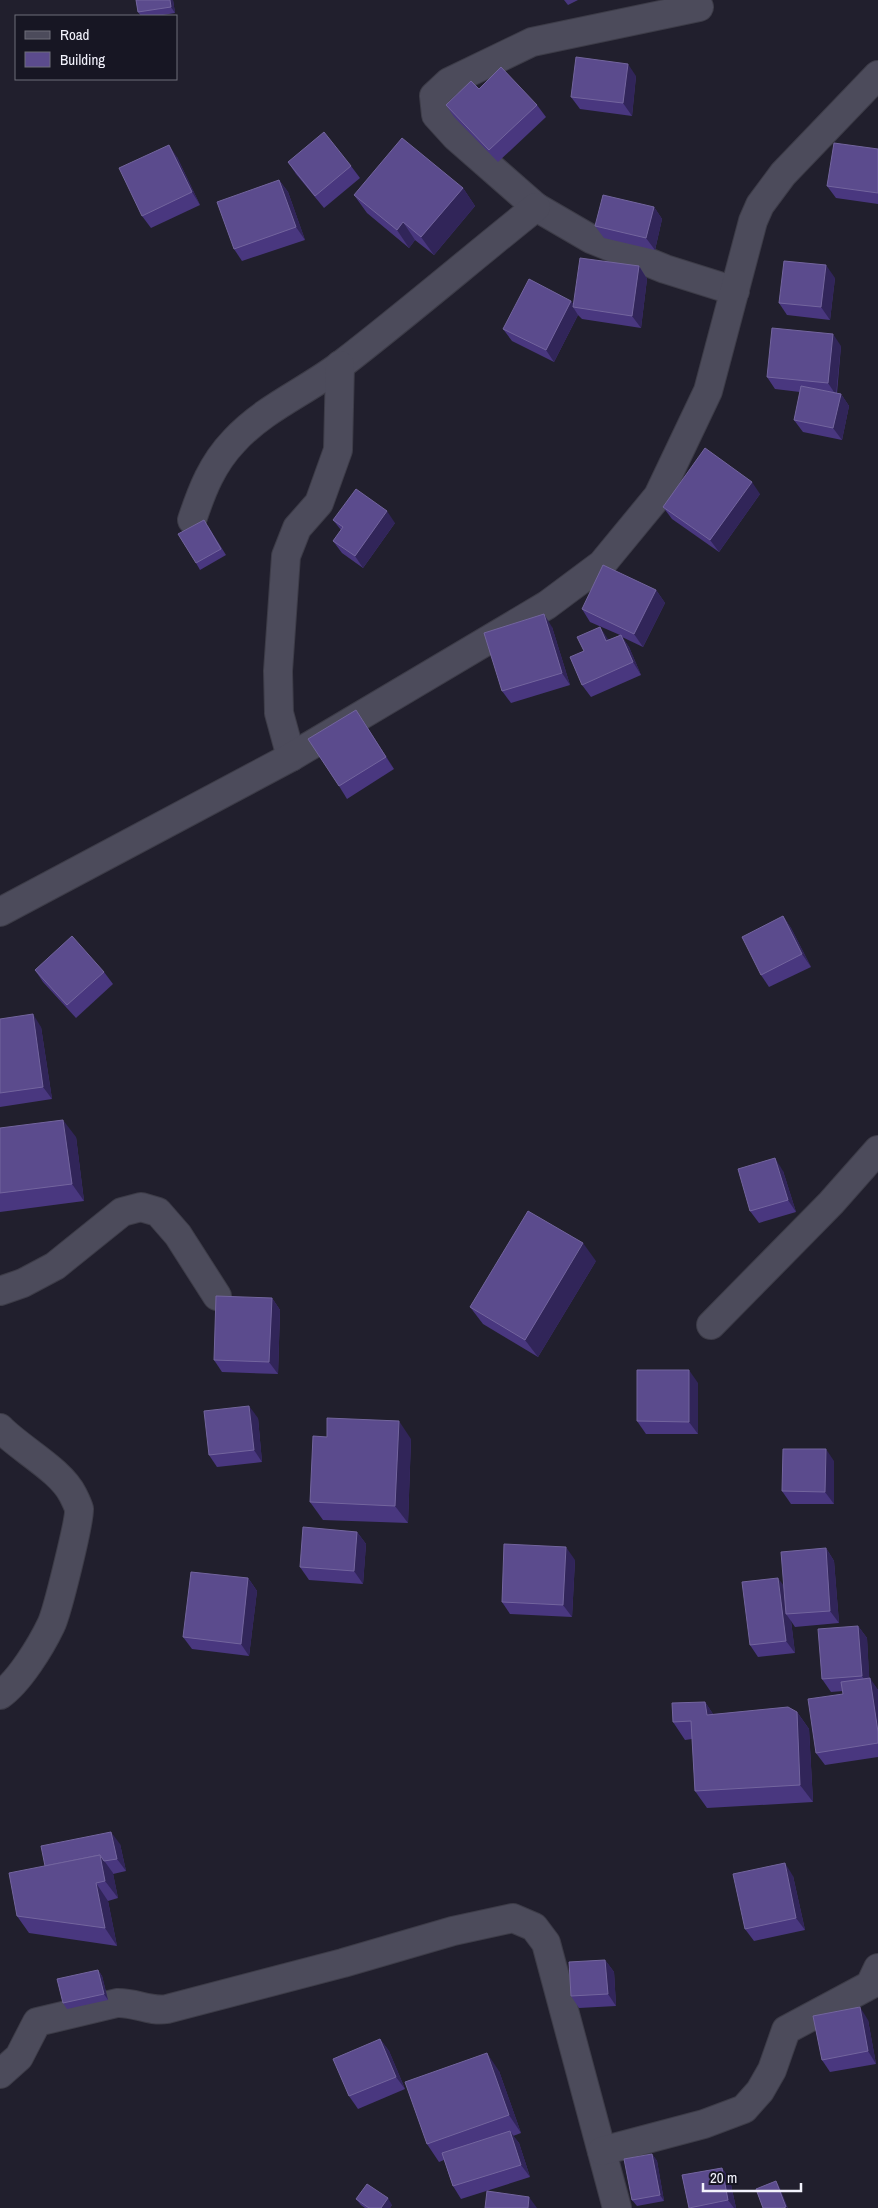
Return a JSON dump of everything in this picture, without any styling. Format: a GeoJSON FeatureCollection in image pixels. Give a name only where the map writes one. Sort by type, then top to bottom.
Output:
{"type":"FeatureCollection","features":[{"type":"Feature","properties":{"kind":"street"},"geometry":{"type":"LineString","coordinates":[[699,7],[532,42],[449,82],[434,96],[436,115],[456,138],[536,207],[591,239],[665,269],[735,291]]}},
{"type":"Feature","properties":{"kind":"street"},"geometry":{"type":"LineString","coordinates":[[0,912],[291,757],[547,605],[602,564],[658,496],[708,391],[760,205],[783,174],[878,75]]}},
{"type":"Feature","properties":{"kind":"street"},"geometry":{"type":"LineString","coordinates":[[192,520],[203,486],[217,461],[235,440],[262,416],[340,365],[536,207]]}},
{"type":"Feature","properties":{"kind":"street"},"geometry":{"type":"LineString","coordinates":[[291,757],[279,713],[278,670],[286,556],[297,528],[319,503],[338,450],[340,365]]}},
{"type":"Feature","properties":{"kind":"street"},"geometry":{"type":"LineString","coordinates":[[711,1325],[832,1203],[878,1150]]}},
{"type":"Feature","properties":{"kind":"street"},"geometry":{"type":"LineString","coordinates":[[0,1291],[23,1283],[55,1266],[122,1212],[141,1207],[158,1212],[178,1235],[217,1296]]}},
{"type":"Feature","properties":{"kind":"street"},"geometry":{"type":"LineString","coordinates":[[0,1428],[14,1442],[51,1470],[72,1493],[79,1510],[52,1623],[36,1652],[7,1690],[0,1696]]}},
{"type":"Feature","properties":{"kind":"street"},"geometry":{"type":"LineString","coordinates":[[0,2074],[19,2057],[37,2022],[117,2003],[127,2002],[153,2010],[167,2009],[343,1963],[454,1931],[513,1918],[534,1927],[546,1943],[617,2208]]}},
{"type":"Feature","properties":{"kind":"street"},"geometry":{"type":"LineString","coordinates":[[602,2151],[704,2124],[744,2109],[760,2091],[772,2070],[786,2030],[870,1984],[878,1968]]}},
{"type":"Feature","properties":{"kind":"building"},"geometry":{"type":"Polygon","coordinates":[[[136,0],[170,0],[171,7],[138,12],[136,0]]]}},
{"type":"Feature","properties":{"kind":"building"},"geometry":{"type":"Polygon","coordinates":[[[576,57],[628,64],[623,103],[571,97],[576,57]]]}},
{"type":"Feature","properties":{"kind":"building"},"geometry":{"type":"Polygon","coordinates":[[[501,67],[537,105],[489,150],[446,105],[471,81],[479,89],[501,67]]]}},
{"type":"Feature","properties":{"kind":"building"},"geometry":{"type":"Polygon","coordinates":[[[324,132],[351,166],[315,196],[288,162],[324,132]]]}},
{"type":"Feature","properties":{"kind":"building"},"geometry":{"type":"Polygon","coordinates":[[[402,138],[463,188],[421,237],[403,222],[397,230],[354,195],[402,138]]]}},
{"type":"Feature","properties":{"kind":"building"},"geometry":{"type":"Polygon","coordinates":[[[834,143],[878,149],[878,193],[827,186],[834,143]]]}},
{"type":"Feature","properties":{"kind":"building"},"geometry":{"type":"Polygon","coordinates":[[[169,145],[192,192],[142,216],[119,168],[169,145]]]}},
{"type":"Feature","properties":{"kind":"building"},"geometry":{"type":"Polygon","coordinates":[[[279,180],[296,227],[234,249],[217,202],[279,180]]]}},
{"type":"Feature","properties":{"kind":"building"},"geometry":{"type":"Polygon","coordinates":[[[603,195],[654,207],[646,238],[595,226],[603,195]]]}},
{"type":"Feature","properties":{"kind":"building"},"geometry":{"type":"Polygon","coordinates":[[[580,258],[639,266],[632,316],[573,307],[580,258]]]}},
{"type":"Feature","properties":{"kind":"building"},"geometry":{"type":"Polygon","coordinates":[[[784,261],[826,265],[821,307],[779,303],[784,261]]]}},
{"type":"Feature","properties":{"kind":"building"},"geometry":{"type":"Polygon","coordinates":[[[529,279],[571,301],[546,350],[503,329],[529,279]]]}},
{"type":"Feature","properties":{"kind":"building"},"geometry":{"type":"Polygon","coordinates":[[[772,328],[833,334],[828,383],[767,377],[772,328]]]}},
{"type":"Feature","properties":{"kind":"building"},"geometry":{"type":"Polygon","coordinates":[[[801,386],[841,394],[833,428],[794,420],[801,386]]]}},
{"type":"Feature","properties":{"kind":"building"},"geometry":{"type":"Polygon","coordinates":[[[705,448],[752,482],[710,540],[663,507],[705,448]]]}},
{"type":"Feature","properties":{"kind":"building"},"geometry":{"type":"Polygon","coordinates":[[[356,489],[387,511],[355,556],[333,541],[343,527],[333,520],[356,489]]]}},
{"type":"Feature","properties":{"kind":"building"},"geometry":{"type":"Polygon","coordinates":[[[204,520],[221,549],[196,563],[178,534],[204,520]]]}},
{"type":"Feature","properties":{"kind":"building"},"geometry":{"type":"Polygon","coordinates":[[[603,565],[656,590],[634,634],[582,609],[603,565]]]}},
{"type":"Feature","properties":{"kind":"building"},"geometry":{"type":"Polygon","coordinates":[[[544,614],[562,673],[502,691],[484,633],[544,614]]]}},
{"type":"Feature","properties":{"kind":"building"},"geometry":{"type":"Polygon","coordinates":[[[600,627],[606,641],[621,635],[633,662],[582,685],[570,657],[584,651],[577,637],[600,627]]]}},
{"type":"Feature","properties":{"kind":"building"},"geometry":{"type":"Polygon","coordinates":[[[356,710],[386,757],[339,786],[308,739],[356,710]]]}},
{"type":"Feature","properties":{"kind":"building"},"geometry":{"type":"Polygon","coordinates":[[[783,916],[802,954],[761,975],[742,937],[783,916]]]}},
{"type":"Feature","properties":{"kind":"building"},"geometry":{"type":"Polygon","coordinates":[[[72,936],[104,972],[67,1005],[35,970],[72,936]]]}},
{"type":"Feature","properties":{"kind":"building"},"geometry":{"type":"Polygon","coordinates":[[[33,1014],[43,1087],[0,1093],[0,1019],[33,1014]]]}},
{"type":"Feature","properties":{"kind":"building"},"geometry":{"type":"Polygon","coordinates":[[[63,1120],[72,1184],[0,1193],[0,1128],[63,1120]]]}},
{"type":"Feature","properties":{"kind":"building"},"geometry":{"type":"Polygon","coordinates":[[[775,1158],[788,1200],[750,1211],[738,1169],[775,1158]]]}},
{"type":"Feature","properties":{"kind":"building"},"geometry":{"type":"Polygon","coordinates":[[[528,1211],[583,1243],[525,1340],[470,1307],[528,1211]]]}},
{"type":"Feature","properties":{"kind":"building"},"geometry":{"type":"Polygon","coordinates":[[[216,1296],[272,1298],[269,1362],[214,1360],[216,1296]]]}},
{"type":"Feature","properties":{"kind":"building"},"geometry":{"type":"Polygon","coordinates":[[[637,1370],[689,1370],[689,1422],[637,1421],[637,1370]]]}},
{"type":"Feature","properties":{"kind":"building"},"geometry":{"type":"Polygon","coordinates":[[[249,1406],[254,1450],[209,1455],[204,1411],[249,1406]]]}},
{"type":"Feature","properties":{"kind":"building"},"geometry":{"type":"Polygon","coordinates":[[[327,1418],[399,1421],[395,1506],[310,1502],[313,1436],[327,1437],[327,1418]]]}},
{"type":"Feature","properties":{"kind":"building"},"geometry":{"type":"Polygon","coordinates":[[[783,1449],[826,1449],[825,1492],[782,1491],[783,1449]]]}},
{"type":"Feature","properties":{"kind":"building"},"geometry":{"type":"Polygon","coordinates":[[[303,1527],[357,1532],[354,1571],[300,1567],[303,1527]]]}},
{"type":"Feature","properties":{"kind":"building"},"geometry":{"type":"Polygon","coordinates":[[[504,1544],[566,1547],[563,1605],[502,1602],[504,1544]]]}},
{"type":"Feature","properties":{"kind":"building"},"geometry":{"type":"Polygon","coordinates":[[[826,1548],[830,1611],[786,1614],[781,1552],[826,1548]]]}},
{"type":"Feature","properties":{"kind":"building"},"geometry":{"type":"Polygon","coordinates":[[[191,1572],[248,1578],[241,1644],[183,1637],[191,1572]]]}},
{"type":"Feature","properties":{"kind":"building"},"geometry":{"type":"Polygon","coordinates":[[[778,1578],[786,1641],[750,1645],[742,1582],[778,1578]]]}},
{"type":"Feature","properties":{"kind":"building"},"geometry":{"type":"Polygon","coordinates":[[[858,1626],[862,1676],[822,1679],[818,1629],[858,1626]]]}},
{"type":"Feature","properties":{"kind":"building"},"geometry":{"type":"Polygon","coordinates":[[[870,1678],[878,1743],[816,1753],[808,1699],[843,1694],[841,1682],[870,1678]]]}},
{"type":"Feature","properties":{"kind":"building"},"geometry":{"type":"Polygon","coordinates":[[[705,1702],[707,1715],[788,1707],[797,1712],[800,1785],[695,1791],[691,1721],[673,1722],[672,1703],[705,1702]]]}},
{"type":"Feature","properties":{"kind":"building"},"geometry":{"type":"Polygon","coordinates":[[[111,1832],[117,1859],[104,1861],[100,1855],[45,1866],[41,1846],[111,1832]]]}},
{"type":"Feature","properties":{"kind":"building"},"geometry":{"type":"Polygon","coordinates":[[[100,1855],[105,1881],[96,1883],[105,1928],[17,1916],[9,1873],[100,1855]]]}},
{"type":"Feature","properties":{"kind":"building"},"geometry":{"type":"Polygon","coordinates":[[[785,1863],[796,1918],[745,1929],[733,1874],[785,1863]]]}},
{"type":"Feature","properties":{"kind":"building"},"geometry":{"type":"Polygon","coordinates":[[[605,1960],[608,1994],[571,1996],[569,1962],[605,1960]]]}},
{"type":"Feature","properties":{"kind":"building"},"geometry":{"type":"Polygon","coordinates":[[[98,1970],[104,1994],[63,2003],[57,1979],[98,1970]]]}},
{"type":"Feature","properties":{"kind":"building"},"geometry":{"type":"Polygon","coordinates":[[[860,2007],[868,2051],[822,2060],[813,2016],[860,2007]]]}},
{"type":"Feature","properties":{"kind":"building"},"geometry":{"type":"Polygon","coordinates":[[[380,2039],[396,2077],[349,2096],[333,2059],[380,2039]]]}},
{"type":"Feature","properties":{"kind":"building"},"geometry":{"type":"Polygon","coordinates":[[[487,2053],[509,2115],[427,2144],[405,2082],[487,2053]]]}},
{"type":"Feature","properties":{"kind":"building"},"geometry":{"type":"Polygon","coordinates":[[[510,2131],[521,2165],[453,2186],[442,2153],[510,2131]]]}},
{"type":"Feature","properties":{"kind":"building"},"geometry":{"type":"Polygon","coordinates":[[[652,2154],[660,2195],[632,2200],[624,2159],[652,2154]]]}},
{"type":"Feature","properties":{"kind":"building"},"geometry":{"type":"Polygon","coordinates":[[[722,2168],[728,2200],[689,2208],[682,2175],[722,2168]]]}},
{"type":"Feature","properties":{"kind":"building"},"geometry":{"type":"Polygon","coordinates":[[[776,2181],[786,2207],[763,2208],[756,2189],[776,2181]]]}},
{"type":"Feature","properties":{"kind":"building"},"geometry":{"type":"Polygon","coordinates":[[[367,2184],[388,2198],[381,2208],[369,2208],[356,2199],[367,2184]]]}},
{"type":"Feature","properties":{"kind":"building"},"geometry":{"type":"Polygon","coordinates":[[[487,2191],[529,2197],[528,2208],[485,2208],[487,2191]]]}}]}
